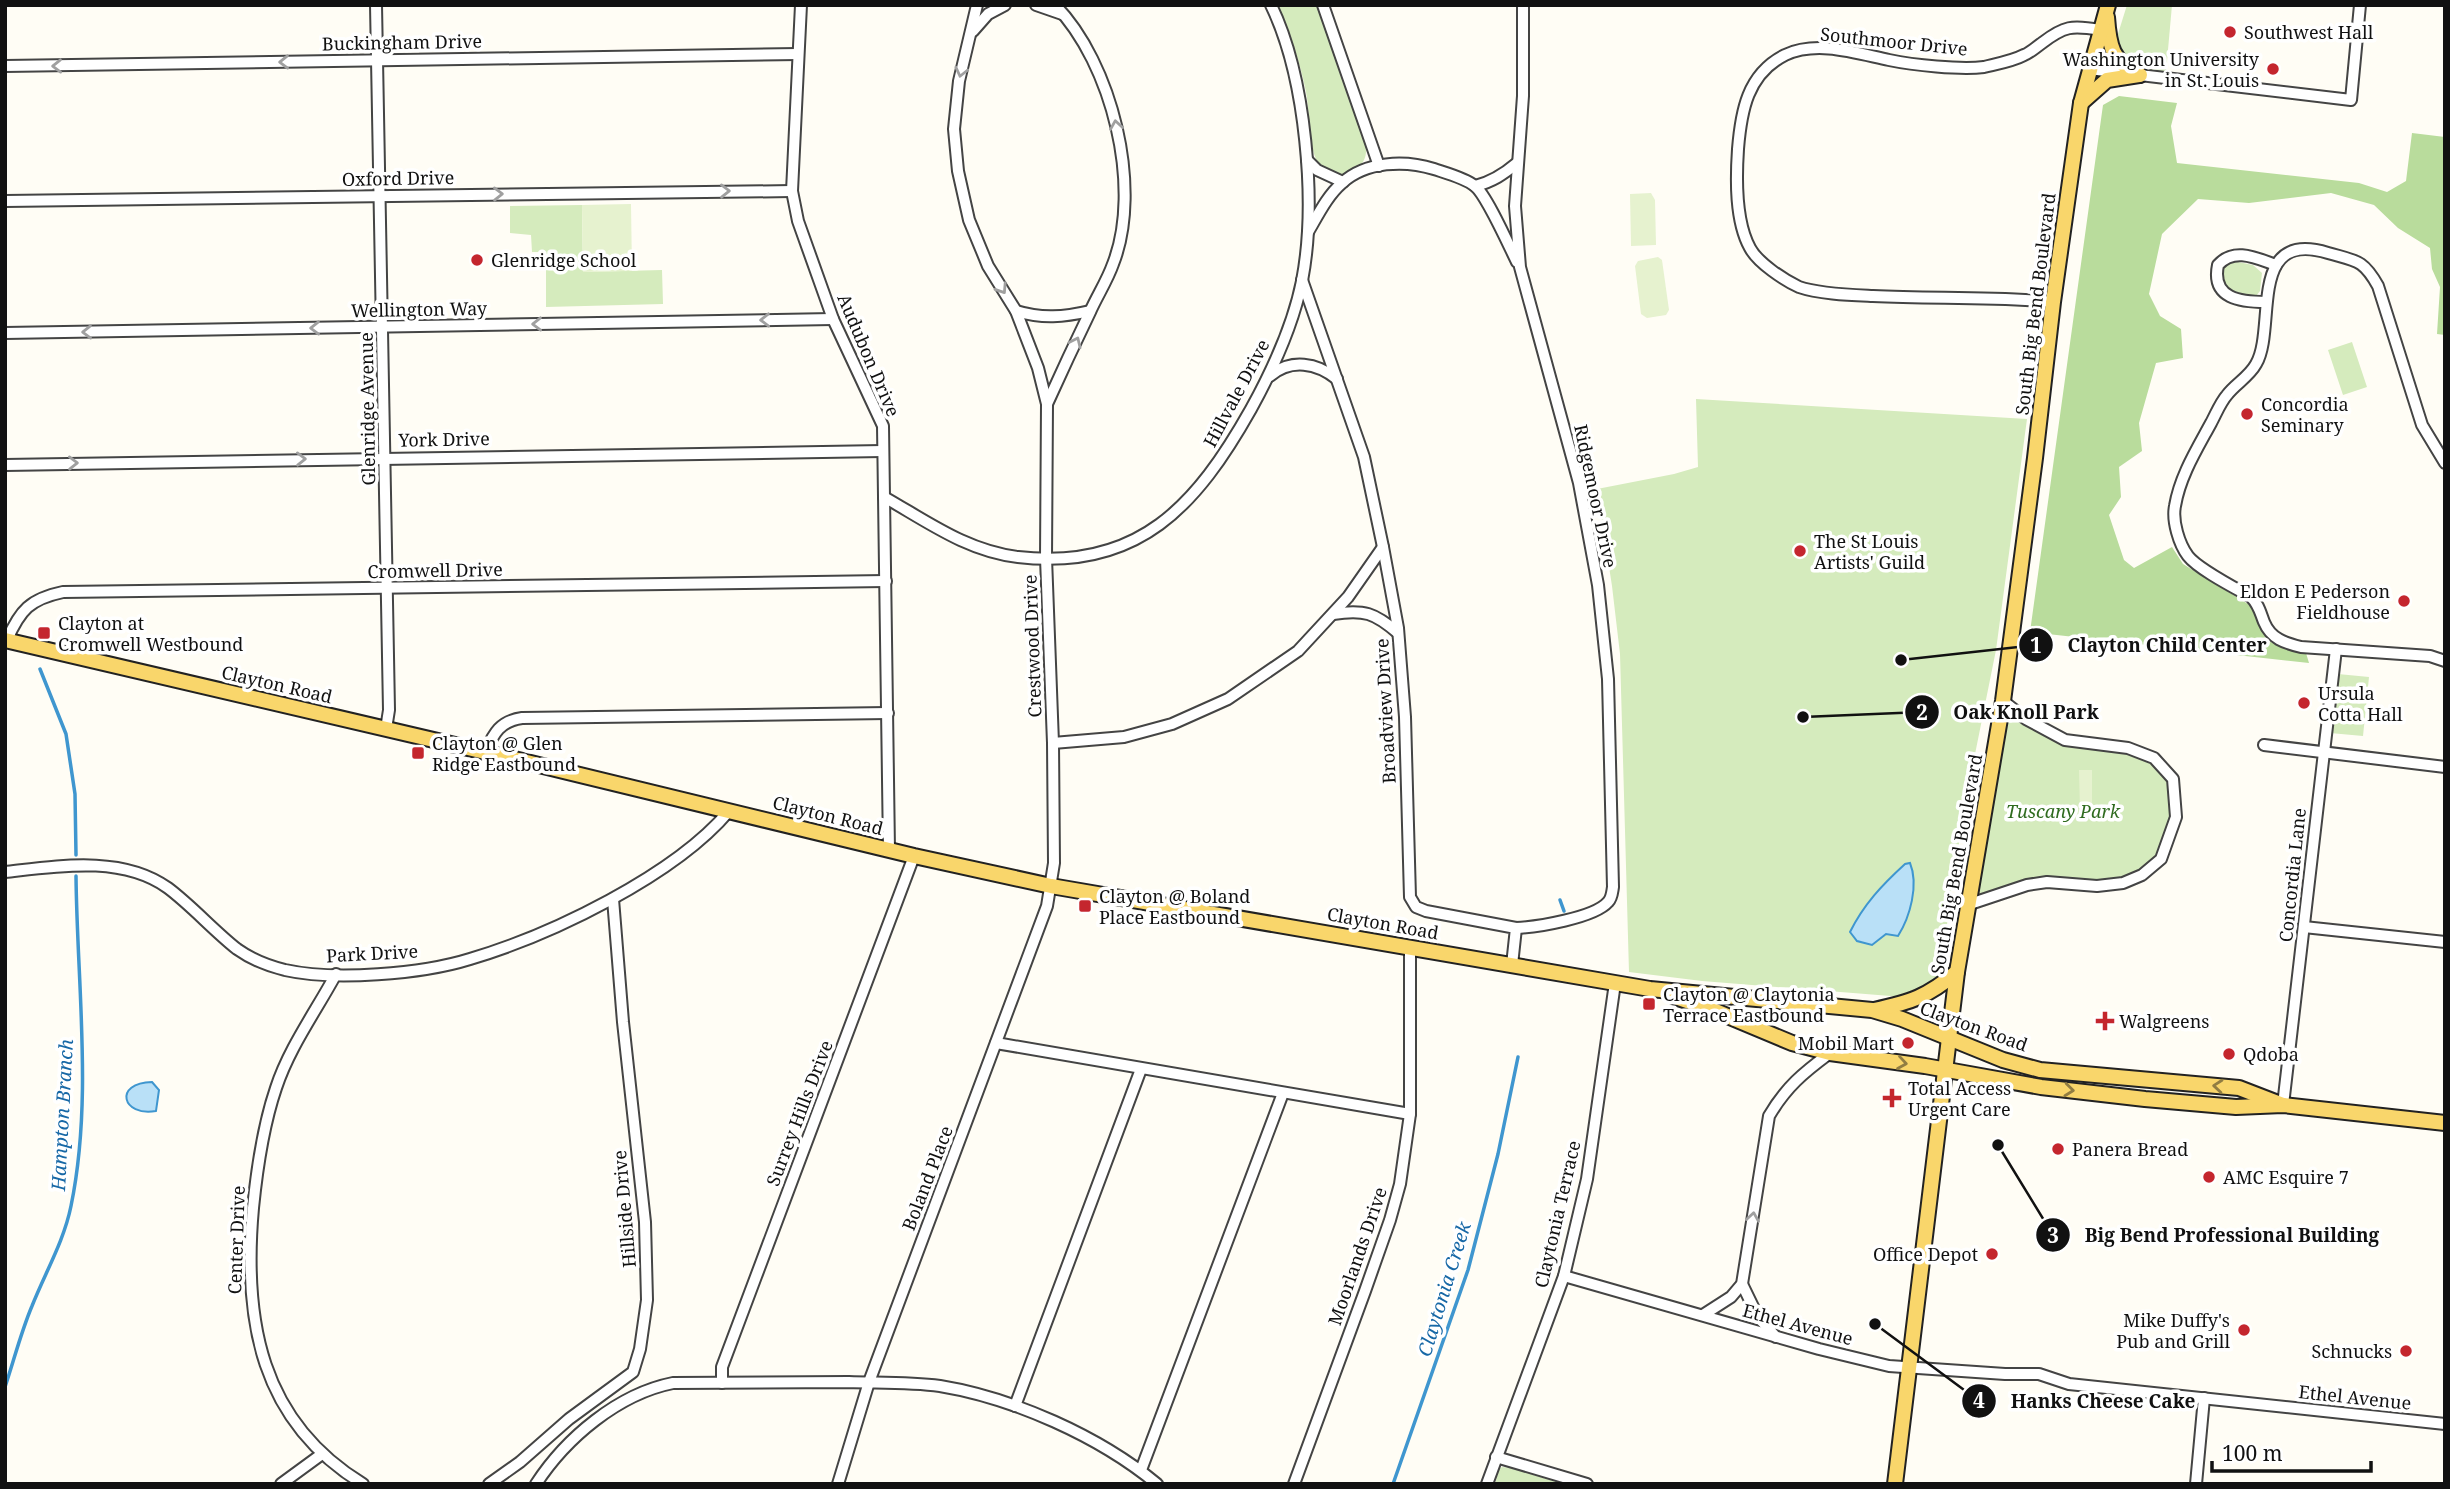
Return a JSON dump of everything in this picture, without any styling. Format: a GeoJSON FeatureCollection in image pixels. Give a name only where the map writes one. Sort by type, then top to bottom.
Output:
{"type":"FeatureCollection","features":[{"type":"Feature","properties":{"kind":"main road"},"geometry":{"type":"LineString","coordinates":[[2107,7],[2109,41],[2115,56],[2121,64],[2140,75]]}},
{"type":"Feature","properties":{"kind":"main road","name":"South Big Bend Boulevard"},"geometry":{"type":"LineString","coordinates":[[1895,1484],[1956,972],[2003,701],[2081,103],[2107,7]]}},
{"type":"Feature","properties":{"kind":"main road"},"geometry":{"type":"LineString","coordinates":[[2081,103],[2107,80],[2140,75]]}},
{"type":"Feature","properties":{"kind":"main road","name":"Clayton Road"},"geometry":{"type":"LineString","coordinates":[[6,640],[914,856],[1051,886],[1650,989],[1872,1010],[1902,1019],[2003,1060],[2040,1070],[2239,1088],[2283,1105]]}},
{"type":"Feature","properties":{"kind":"main road"},"geometry":{"type":"LineString","coordinates":[[1872,1010],[1903,1004],[1934,991],[1956,972]]}},
{"type":"Feature","properties":{"kind":"main road","name":"Clayton Road"},"geometry":{"type":"LineString","coordinates":[[1650,989],[1713,1010],[1792,1042],[1830,1053],[2041,1087],[2145,1100],[2236,1107],[2283,1105],[2445,1124]]}},
{"type":"Feature","properties":{"kind":"street","name":"Glenridge Avenue"},"geometry":{"type":"LineString","coordinates":[[376,5],[389,710],[386,729]]}},
{"type":"Feature","properties":{"kind":"street","name":"Audubon Drive"},"geometry":{"type":"LineString","coordinates":[[801,5],[792,191],[799,221],[833,319],[883,426],[890,850]]}},
{"type":"Feature","properties":{"kind":"street","name":"Crestwood Drive"},"geometry":{"type":"LineString","coordinates":[[977,5],[958,93],[954,129],[958,171],[969,220],[988,267],[1016,311],[1038,368],[1047,404],[1046,558],[1053,743],[1054,863],[1051,886]]}},
{"type":"Feature","properties":{"kind":"street"},"geometry":{"type":"LineString","coordinates":[[971,33],[988,13],[1005,5]]}},
{"type":"Feature","properties":{"kind":"street"},"geometry":{"type":"LineString","coordinates":[[1037,5],[1064,15]]}},
{"type":"Feature","properties":{"kind":"street","name":"Crestwood Drive"},"geometry":{"type":"LineString","coordinates":[[1047,404],[1114,262],[1123,221],[1124,174],[1113,108],[1092,57],[1055,5]]}},
{"type":"Feature","properties":{"kind":"street","name":"Hillvale Drive"},"geometry":{"type":"LineString","coordinates":[[884,497],[970,546],[1020,558],[1092,555],[1139,538],[1161,525],[1181,509],[1226,453],[1268,378],[1293,314],[1302,280],[1307,233],[1308,145],[1280,24],[1271,5]]}},
{"type":"Feature","properties":{"kind":"street"},"geometry":{"type":"LineString","coordinates":[[1323,5],[1379,166]]}},
{"type":"Feature","properties":{"kind":"street","name":"Ridgemoor Drive"},"geometry":{"type":"LineString","coordinates":[[1516,928],[1536,926],[1600,908],[1612,896],[1613,887],[1608,679],[1598,585],[1579,483],[1520,267],[1515,206],[1523,96],[1523,5]]}},
{"type":"Feature","properties":{"kind":"street"},"geometry":{"type":"LineString","coordinates":[[2089,69],[2351,100],[2360,5]]}},
{"type":"Feature","properties":{"kind":"street","name":"Southmoor Drive"},"geometry":{"type":"LineString","coordinates":[[2053,302],[2006,297],[1852,295],[1801,288],[1775,274],[1750,249],[1740,214],[1736,177],[1741,121],[1748,90],[1765,69],[1786,55],[1820,48],[1850,50],[1891,60],[1982,67],[2025,55],[2058,31],[2076,26],[2100,30]]}},
{"type":"Feature","properties":{"kind":"street","name":"Buckingham Drive"},"geometry":{"type":"LineString","coordinates":[[5,66],[799,54]]}},
{"type":"Feature","properties":{"kind":"street"},"geometry":{"type":"LineString","coordinates":[[1307,160],[1328,176],[1343,181]]}},
{"type":"Feature","properties":{"kind":"street"},"geometry":{"type":"LineString","coordinates":[[1307,233],[1325,202],[1343,181],[1379,166],[1410,162],[1446,173],[1475,186],[1520,267]]}},
{"type":"Feature","properties":{"kind":"street"},"geometry":{"type":"LineString","coordinates":[[1475,186],[1503,175],[1517,163]]}},
{"type":"Feature","properties":{"kind":"street","name":"Oxford Drive"},"geometry":{"type":"LineString","coordinates":[[5,201],[792,191]]}},
{"type":"Feature","properties":{"kind":"street"},"geometry":{"type":"LineString","coordinates":[[2445,463],[2422,425],[2378,286],[2370,271],[2362,263],[2322,251],[2305,249],[2289,253],[2276,265],[2269,281],[2262,354],[2254,368],[2226,396],[2187,468],[2174,507],[2178,534],[2189,557],[2258,604],[2264,624],[2283,643],[2301,647],[2430,656],[2445,661]]}},
{"type":"Feature","properties":{"kind":"street"},"geometry":{"type":"LineString","coordinates":[[2266,302],[2249,302],[2225,294],[2218,282],[2218,265],[2234,255],[2250,256],[2276,265]]}},
{"type":"Feature","properties":{"kind":"street","name":"Broadview Drive"},"geometry":{"type":"LineString","coordinates":[[1302,280],[1364,457],[1384,547],[1398,633],[1405,717],[1410,897],[1416,906],[1426,911],[1516,928]]}},
{"type":"Feature","properties":{"kind":"street"},"geometry":{"type":"LineString","coordinates":[[1016,311],[1056,318],[1090,311]]}},
{"type":"Feature","properties":{"kind":"street","name":"Wellington Way"},"geometry":{"type":"LineString","coordinates":[[5,333],[833,319]]}},
{"type":"Feature","properties":{"kind":"street"},"geometry":{"type":"LineString","coordinates":[[1268,378],[1282,368],[1301,364],[1318,367],[1337,379]]}},
{"type":"Feature","properties":{"kind":"street","name":"York Drive"},"geometry":{"type":"LineString","coordinates":[[5,465],[883,451]]}},
{"type":"Feature","properties":{"kind":"street"},"geometry":{"type":"LineString","coordinates":[[1053,743],[1124,737],[1172,724],[1228,699],[1298,651],[1334,614],[1384,547]]}},
{"type":"Feature","properties":{"kind":"street","name":"Cromwell Drive"},"geometry":{"type":"LineString","coordinates":[[6,640],[22,611],[45,596],[63,592],[886,581]]}},
{"type":"Feature","properties":{"kind":"street"},"geometry":{"type":"LineString","coordinates":[[1334,614],[1354,610],[1373,614],[1398,633]]}},
{"type":"Feature","properties":{"kind":"street","name":"Concordia Lane"},"geometry":{"type":"LineString","coordinates":[[2283,1105],[2336,649]]}},
{"type":"Feature","properties":{"kind":"street"},"geometry":{"type":"LineString","coordinates":[[1967,905],[2027,885],[2047,882],[2097,886],[2123,883],[2142,874],[2161,859],[2176,817],[2173,779],[2154,758],[2128,748],[2065,740],[2026,719],[2003,701]]}},
{"type":"Feature","properties":{"kind":"street"},"geometry":{"type":"LineString","coordinates":[[485,752],[501,725],[522,718],[888,713]]}},
{"type":"Feature","properties":{"kind":"street"},"geometry":{"type":"LineString","coordinates":[[2264,745],[2445,767]]}},
{"type":"Feature","properties":{"kind":"street","name":"Park Drive"},"geometry":{"type":"LineString","coordinates":[[5,872],[57,866],[102,866],[129,870],[167,887],[210,927],[248,956],[286,970],[336,974],[412,970],[468,960],[527,938],[613,899],[696,846],[729,811]]}},
{"type":"Feature","properties":{"kind":"street","name":"Surrey Hills Drive"},"geometry":{"type":"LineString","coordinates":[[722,1383],[722,1367],[914,856]]}},
{"type":"Feature","properties":{"kind":"street","name":"Boland Place"},"geometry":{"type":"LineString","coordinates":[[838,1484],[869,1382],[1047,906],[1051,886]]}},
{"type":"Feature","properties":{"kind":"street","name":"Hillside Drive"},"geometry":{"type":"LineString","coordinates":[[489,1484],[520,1462],[569,1419],[633,1372],[644,1327],[647,1300],[645,1222],[622,1022],[613,899]]}},
{"type":"Feature","properties":{"kind":"street"},"geometry":{"type":"LineString","coordinates":[[2304,927],[2445,942]]}},
{"type":"Feature","properties":{"kind":"street"},"geometry":{"type":"LineString","coordinates":[[1512,965],[1516,928]]}},
{"type":"Feature","properties":{"kind":"street","name":"Moorlands Drive"},"geometry":{"type":"LineString","coordinates":[[1294,1484],[1390,1220],[1400,1184],[1410,1114],[1410,948]]}},
{"type":"Feature","properties":{"kind":"street","name":"Center Drive"},"geometry":{"type":"LineString","coordinates":[[336,974],[284,1067],[276,1087],[257,1170],[250,1277],[251,1303],[259,1342],[275,1388],[297,1427],[322,1454],[363,1484]]}},
{"type":"Feature","properties":{"kind":"street","name":"Claytonia Terrace"},"geometry":{"type":"LineString","coordinates":[[1487,1484],[1564,1276],[1587,1179],[1615,983]]}},
{"type":"Feature","properties":{"kind":"street"},"geometry":{"type":"LineString","coordinates":[[996,1043],[1410,1114]]}},
{"type":"Feature","properties":{"kind":"street"},"geometry":{"type":"LineString","coordinates":[[1703,1315],[1731,1297],[1742,1284],[1769,1116],[1781,1094],[1797,1077],[1830,1053]]}},
{"type":"Feature","properties":{"kind":"street"},"geometry":{"type":"LineString","coordinates":[[1015,1406],[1141,1069]]}},
{"type":"Feature","properties":{"kind":"street"},"geometry":{"type":"LineString","coordinates":[[1141,1470],[1283,1094]]}},
{"type":"Feature","properties":{"kind":"street","name":"Ethel Avenue"},"geometry":{"type":"LineString","coordinates":[[1564,1276],[1776,1337],[1889,1366],[2039,1374],[2069,1384],[2445,1424]]}},
{"type":"Feature","properties":{"kind":"street"},"geometry":{"type":"LineString","coordinates":[[1742,1284],[1758,1317],[1776,1337]]}},
{"type":"Feature","properties":{"kind":"street"},"geometry":{"type":"LineString","coordinates":[[536,1484],[568,1444],[594,1423],[653,1387],[673,1383],[869,1382],[937,1386],[971,1392],[1015,1406],[1079,1434],[1141,1470],[1157,1484]]}},
{"type":"Feature","properties":{"kind":"street"},"geometry":{"type":"LineString","coordinates":[[2196,1484],[2204,1398]]}},
{"type":"Feature","properties":{"kind":"street"},"geometry":{"type":"LineString","coordinates":[[281,1484],[322,1454]]}},
{"type":"Feature","properties":{"kind":"street"},"geometry":{"type":"LineString","coordinates":[[1496,1457],[1587,1484]]}},
{"type":"Feature","properties":{"kind":"green space"},"geometry":{"type":"Polygon","coordinates":[[[1278,5],[1318,5],[1341,77],[1366,142],[1363,162],[1350,173],[1328,172],[1316,159],[1311,141],[1304,81],[1278,5]]]}},
{"type":"Feature","properties":{"kind":"green space"},"geometry":{"type":"Polygon","coordinates":[[[2127,5],[2172,5],[2166,72],[2108,66],[2127,5]]]}},
{"type":"Feature","properties":{"kind":"green space"},"geometry":{"type":"Polygon","coordinates":[[[2119,96],[2177,103],[2171,126],[2177,163],[2359,183],[2387,192],[2406,181],[2412,133],[2445,137],[2445,335],[2437,334],[2440,287],[2432,269],[2430,248],[2398,228],[2374,205],[2331,193],[2249,203],[2198,199],[2162,234],[2149,294],[2160,316],[2181,329],[2183,358],[2156,363],[2139,423],[2142,451],[2119,467],[2121,497],[2109,515],[2124,560],[2134,568],[2172,547],[2183,564],[2248,604],[2255,613],[2267,641],[2306,653],[2309,663],[2030,632],[2103,105],[2119,96]]]}},
{"type":"Feature","properties":{"kind":"green space"},"geometry":{"type":"Polygon","coordinates":[[[1651,193],[1655,200],[1656,245],[1631,246],[1630,194],[1651,193]]]}},
{"type":"Feature","properties":{"kind":"green space"},"geometry":{"type":"Polygon","coordinates":[[[631,204],[632,271],[583,272],[582,205],[631,204]]]}},
{"type":"Feature","properties":{"kind":"green space"},"geometry":{"type":"Polygon","coordinates":[[[582,205],[583,272],[662,270],[663,304],[546,307],[546,252],[532,252],[531,235],[510,233],[510,206],[582,205]]]}},
{"type":"Feature","properties":{"kind":"green space"},"geometry":{"type":"Polygon","coordinates":[[[1658,257],[1662,260],[1669,310],[1666,315],[1647,318],[1641,314],[1635,266],[1638,261],[1658,257]]]}},
{"type":"Feature","properties":{"kind":"green space"},"geometry":{"type":"Polygon","coordinates":[[[2226,263],[2253,265],[2262,273],[2260,291],[2256,296],[2242,295],[2225,283],[2223,270],[2226,263]]]}},
{"type":"Feature","properties":{"kind":"green space"},"geometry":{"type":"Polygon","coordinates":[[[2352,342],[2367,387],[2343,395],[2328,350],[2352,342]]]}},
{"type":"Feature","properties":{"kind":"green space"},"geometry":{"type":"Polygon","coordinates":[[[1696,399],[2027,419],[1996,650],[1969,784],[1950,897],[1942,971],[1934,985],[1903,997],[1702,981],[1629,972],[1620,654],[1597,489],[1698,467],[1696,399]]]}},
{"type":"Feature","properties":{"kind":"green space"},"geometry":{"type":"Polygon","coordinates":[[[2338,674],[2369,677],[2363,736],[2330,733],[2338,674]]]}},
{"type":"Feature","properties":{"kind":"green space","name":"Tuscany Park"},"geometry":{"type":"Polygon","coordinates":[[[2003,701],[2060,736],[2154,758],[2173,779],[2176,817],[2161,859],[2123,883],[2047,882],[1967,905],[2003,701]]]}},
{"type":"Feature","properties":{"kind":"green space"},"geometry":{"type":"Polygon","coordinates":[[[2079,770],[2092,770],[2092,809],[2080,810],[2079,770]]]}},
{"type":"Feature","properties":{"kind":"green space"},"geometry":{"type":"Polygon","coordinates":[[[1502,1467],[1511,1468],[1564,1484],[1495,1484],[1502,1467]]]}},
{"type":"Feature","properties":{"kind":"water"},"geometry":{"type":"Polygon","coordinates":[[[1910,863],[1914,881],[1912,901],[1898,936],[1886,934],[1872,945],[1857,941],[1850,932],[1861,913],[1874,895],[1905,864],[1910,863]]]}},
{"type":"Feature","properties":{"kind":"water"},"geometry":{"type":"Polygon","coordinates":[[[152,1082],[159,1090],[156,1111],[144,1112],[130,1105],[127,1093],[131,1088],[152,1082]]]}},
{"type":"Feature","properties":{"kind":"waterway","name":"Hampton Branch"},"geometry":{"type":"LineString","coordinates":[[40,669],[66,734],[75,794],[76,855]]}},
{"type":"Feature","properties":{"kind":"waterway","name":"Hampton Branch"},"geometry":{"type":"LineString","coordinates":[[5,1387],[28,1316],[64,1232],[78,1166],[83,1083],[76,876]]}},
{"type":"Feature","properties":{"kind":"waterway"},"geometry":{"type":"LineString","coordinates":[[1560,900],[1564,911]]}},
{"type":"Feature","properties":{"kind":"waterway","name":"Claytonia Creek"},"geometry":{"type":"LineString","coordinates":[[1393,1484],[1468,1270],[1498,1154],[1518,1057]]}},
{"type":"Feature","properties":{"kind":"place","name":"Southwest Hall"},"geometry":{"type":"Point","coordinates":[2230,32]}},
{"type":"Feature","properties":{"kind":"place","name":"Washington University in St. Louis"},"geometry":{"type":"Point","coordinates":[2273,69]}},
{"type":"Feature","properties":{"kind":"place","name":"Glenridge School"},"geometry":{"type":"Point","coordinates":[477,260]}},
{"type":"Feature","properties":{"kind":"place","name":"Concordia Seminary"},"geometry":{"type":"Point","coordinates":[2247,414]}},
{"type":"Feature","properties":{"kind":"place","name":"The St Louis Artists' Guild"},"geometry":{"type":"Point","coordinates":[1800,551]}},
{"type":"Feature","properties":{"kind":"place","name":"Eldon E Pederson Fieldhouse"},"geometry":{"type":"Point","coordinates":[2404,601]}},
{"type":"Feature","properties":{"kind":"place","name":"Clayton at Cromwell Westbound"},"geometry":{"type":"Point","coordinates":[44,633]}},
{"type":"Feature","properties":{"kind":"place","name":"Clayton Child Center"},"geometry":{"type":"Point","coordinates":[1901,660]}},
{"type":"Feature","properties":{"kind":"place","name":"Ursula Cotta Hall"},"geometry":{"type":"Point","coordinates":[2304,703]}},
{"type":"Feature","properties":{"kind":"place","name":"Oak Knoll Park"},"geometry":{"type":"Point","coordinates":[1803,717]}},
{"type":"Feature","properties":{"kind":"place","name":"Clayton @ Glen Ridge Eastbound"},"geometry":{"type":"Point","coordinates":[418,753]}},
{"type":"Feature","properties":{"kind":"place","name":"Clayton @ Boland Place Eastbound"},"geometry":{"type":"Point","coordinates":[1085,906]}},
{"type":"Feature","properties":{"kind":"place","name":"Clayton @ Claytonia Terrace Eastbound"},"geometry":{"type":"Point","coordinates":[1649,1004]}},
{"type":"Feature","properties":{"kind":"place","name":"Walgreens"},"geometry":{"type":"Point","coordinates":[2105,1021]}},
{"type":"Feature","properties":{"kind":"place","name":"Mobil Mart"},"geometry":{"type":"Point","coordinates":[1908,1043]}},
{"type":"Feature","properties":{"kind":"place","name":"Qdoba"},"geometry":{"type":"Point","coordinates":[2229,1054]}},
{"type":"Feature","properties":{"kind":"place","name":"Total Access Urgent Care"},"geometry":{"type":"Point","coordinates":[1892,1098]}},
{"type":"Feature","properties":{"kind":"place","name":"Big Bend Professional Building"},"geometry":{"type":"Point","coordinates":[1998,1145]}},
{"type":"Feature","properties":{"kind":"place","name":"Panera Bread"},"geometry":{"type":"Point","coordinates":[2058,1149]}},
{"type":"Feature","properties":{"kind":"place","name":"AMC Esquire 7"},"geometry":{"type":"Point","coordinates":[2209,1177]}},
{"type":"Feature","properties":{"kind":"place","name":"Office Depot"},"geometry":{"type":"Point","coordinates":[1992,1254]}},
{"type":"Feature","properties":{"kind":"place","name":"Hanks Cheese Cake"},"geometry":{"type":"Point","coordinates":[1875,1324]}},
{"type":"Feature","properties":{"kind":"place","name":"Mike Duffy's Pub and Grill"},"geometry":{"type":"Point","coordinates":[2244,1330]}},
{"type":"Feature","properties":{"kind":"place","name":"Schnucks"},"geometry":{"type":"Point","coordinates":[2406,1351]}}]}
